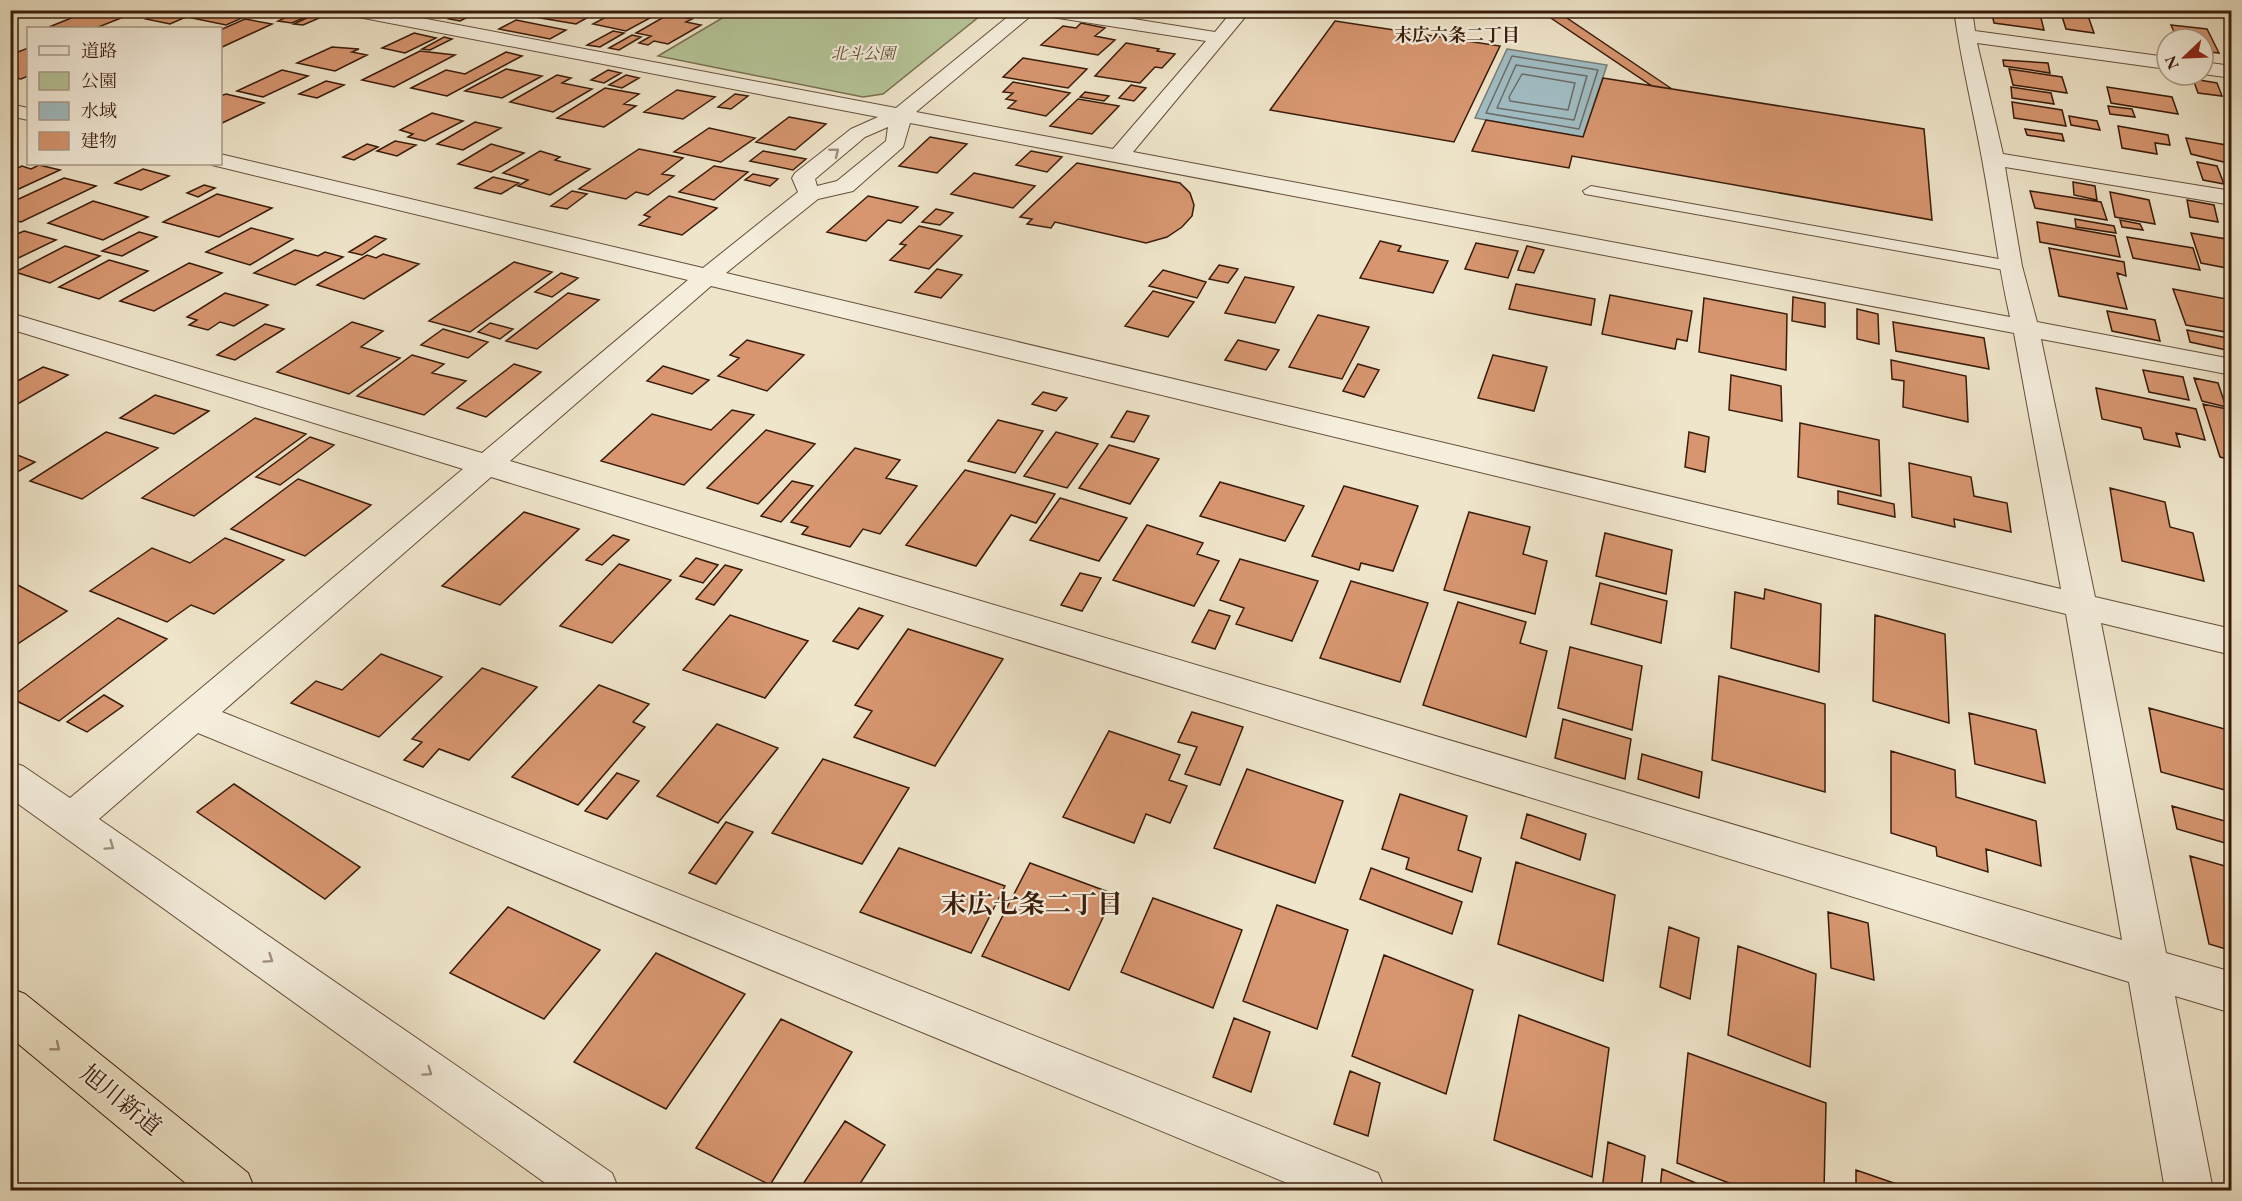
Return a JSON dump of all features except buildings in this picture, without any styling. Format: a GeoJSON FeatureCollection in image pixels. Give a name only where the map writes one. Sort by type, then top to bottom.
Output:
{"type":"FeatureCollection","features":[{"type":"Feature","properties":{"kind":"highway","name":"旭川新道"},"geometry":{"type":"LineString","coordinates":[[10,1010],[231,1191]]}},
{"type":"Feature","properties":{"kind":"street"},"geometry":{"type":"LineString","coordinates":[[348,10],[2232,367]]}},
{"type":"Feature","properties":{"kind":"street"},"geometry":{"type":"LineString","coordinates":[[810,194],[803,178],[858,133],[901,114],[1027,10]]}},
{"type":"Feature","properties":{"kind":"street"},"geometry":{"type":"LineString","coordinates":[[1039,10],[1219,38]]}},
{"type":"Feature","properties":{"kind":"street"},"geometry":{"type":"LineString","coordinates":[[1118,156],[1243,10]]}},
{"type":"Feature","properties":{"kind":"street"},"geometry":{"type":"LineString","coordinates":[[2155,61],[1966,23],[1971,62],[1993,159],[2010,266],[2026,328],[2081,607],[2189,1191]]}},
{"type":"Feature","properties":{"kind":"street"},"geometry":{"type":"LineString","coordinates":[[2215,70],[2232,72]]}},
{"type":"Feature","properties":{"kind":"street"},"geometry":{"type":"LineString","coordinates":[[10,110],[27,114]]}},
{"type":"Feature","properties":{"kind":"street"},"geometry":{"type":"LineString","coordinates":[[72,819],[190,715],[709,275],[810,194],[845,186],[896,143],[901,114]]}},
{"type":"Feature","properties":{"kind":"street"},"geometry":{"type":"LineString","coordinates":[[222,159],[2232,642]]}},
{"type":"Feature","properties":{"kind":"street"},"geometry":{"type":"LineString","coordinates":[[1993,159],[2232,198]]}},
{"type":"Feature","properties":{"kind":"street"},"geometry":{"type":"LineString","coordinates":[[10,321],[2232,993]]}},
{"type":"Feature","properties":{"kind":"street"},"geometry":{"type":"LineString","coordinates":[[190,715],[1361,1191]]}},
{"type":"Feature","properties":{"kind":"street"},"geometry":{"type":"LineString","coordinates":[[10,777],[594,1191]]}},
{"type":"Feature","properties":{"kind":"lane"},"geometry":{"type":"LineString","coordinates":[[1591,192],[2010,266]]}},
{"type":"Feature","properties":{"kind":"green space","name":"北斗公園"},"geometry":{"type":"Polygon","coordinates":[[[983,10],[985,12],[883,94],[863,97],[658,56],[734,11],[983,10]]]}},
{"type":"Feature","properties":{"kind":"water"},"geometry":{"type":"Polygon","coordinates":[[[1507,49],[1607,65],[1583,137],[1475,118],[1507,49]]]}},
{"type":"Feature","properties":{"kind":"district","name":"末広六条二丁目"},"geometry":{"type":"Point","coordinates":[1457,35]}},
{"type":"Feature","properties":{"kind":"district","name":"末広七条二丁目"},"geometry":{"type":"Point","coordinates":[1032,904]}}]}
